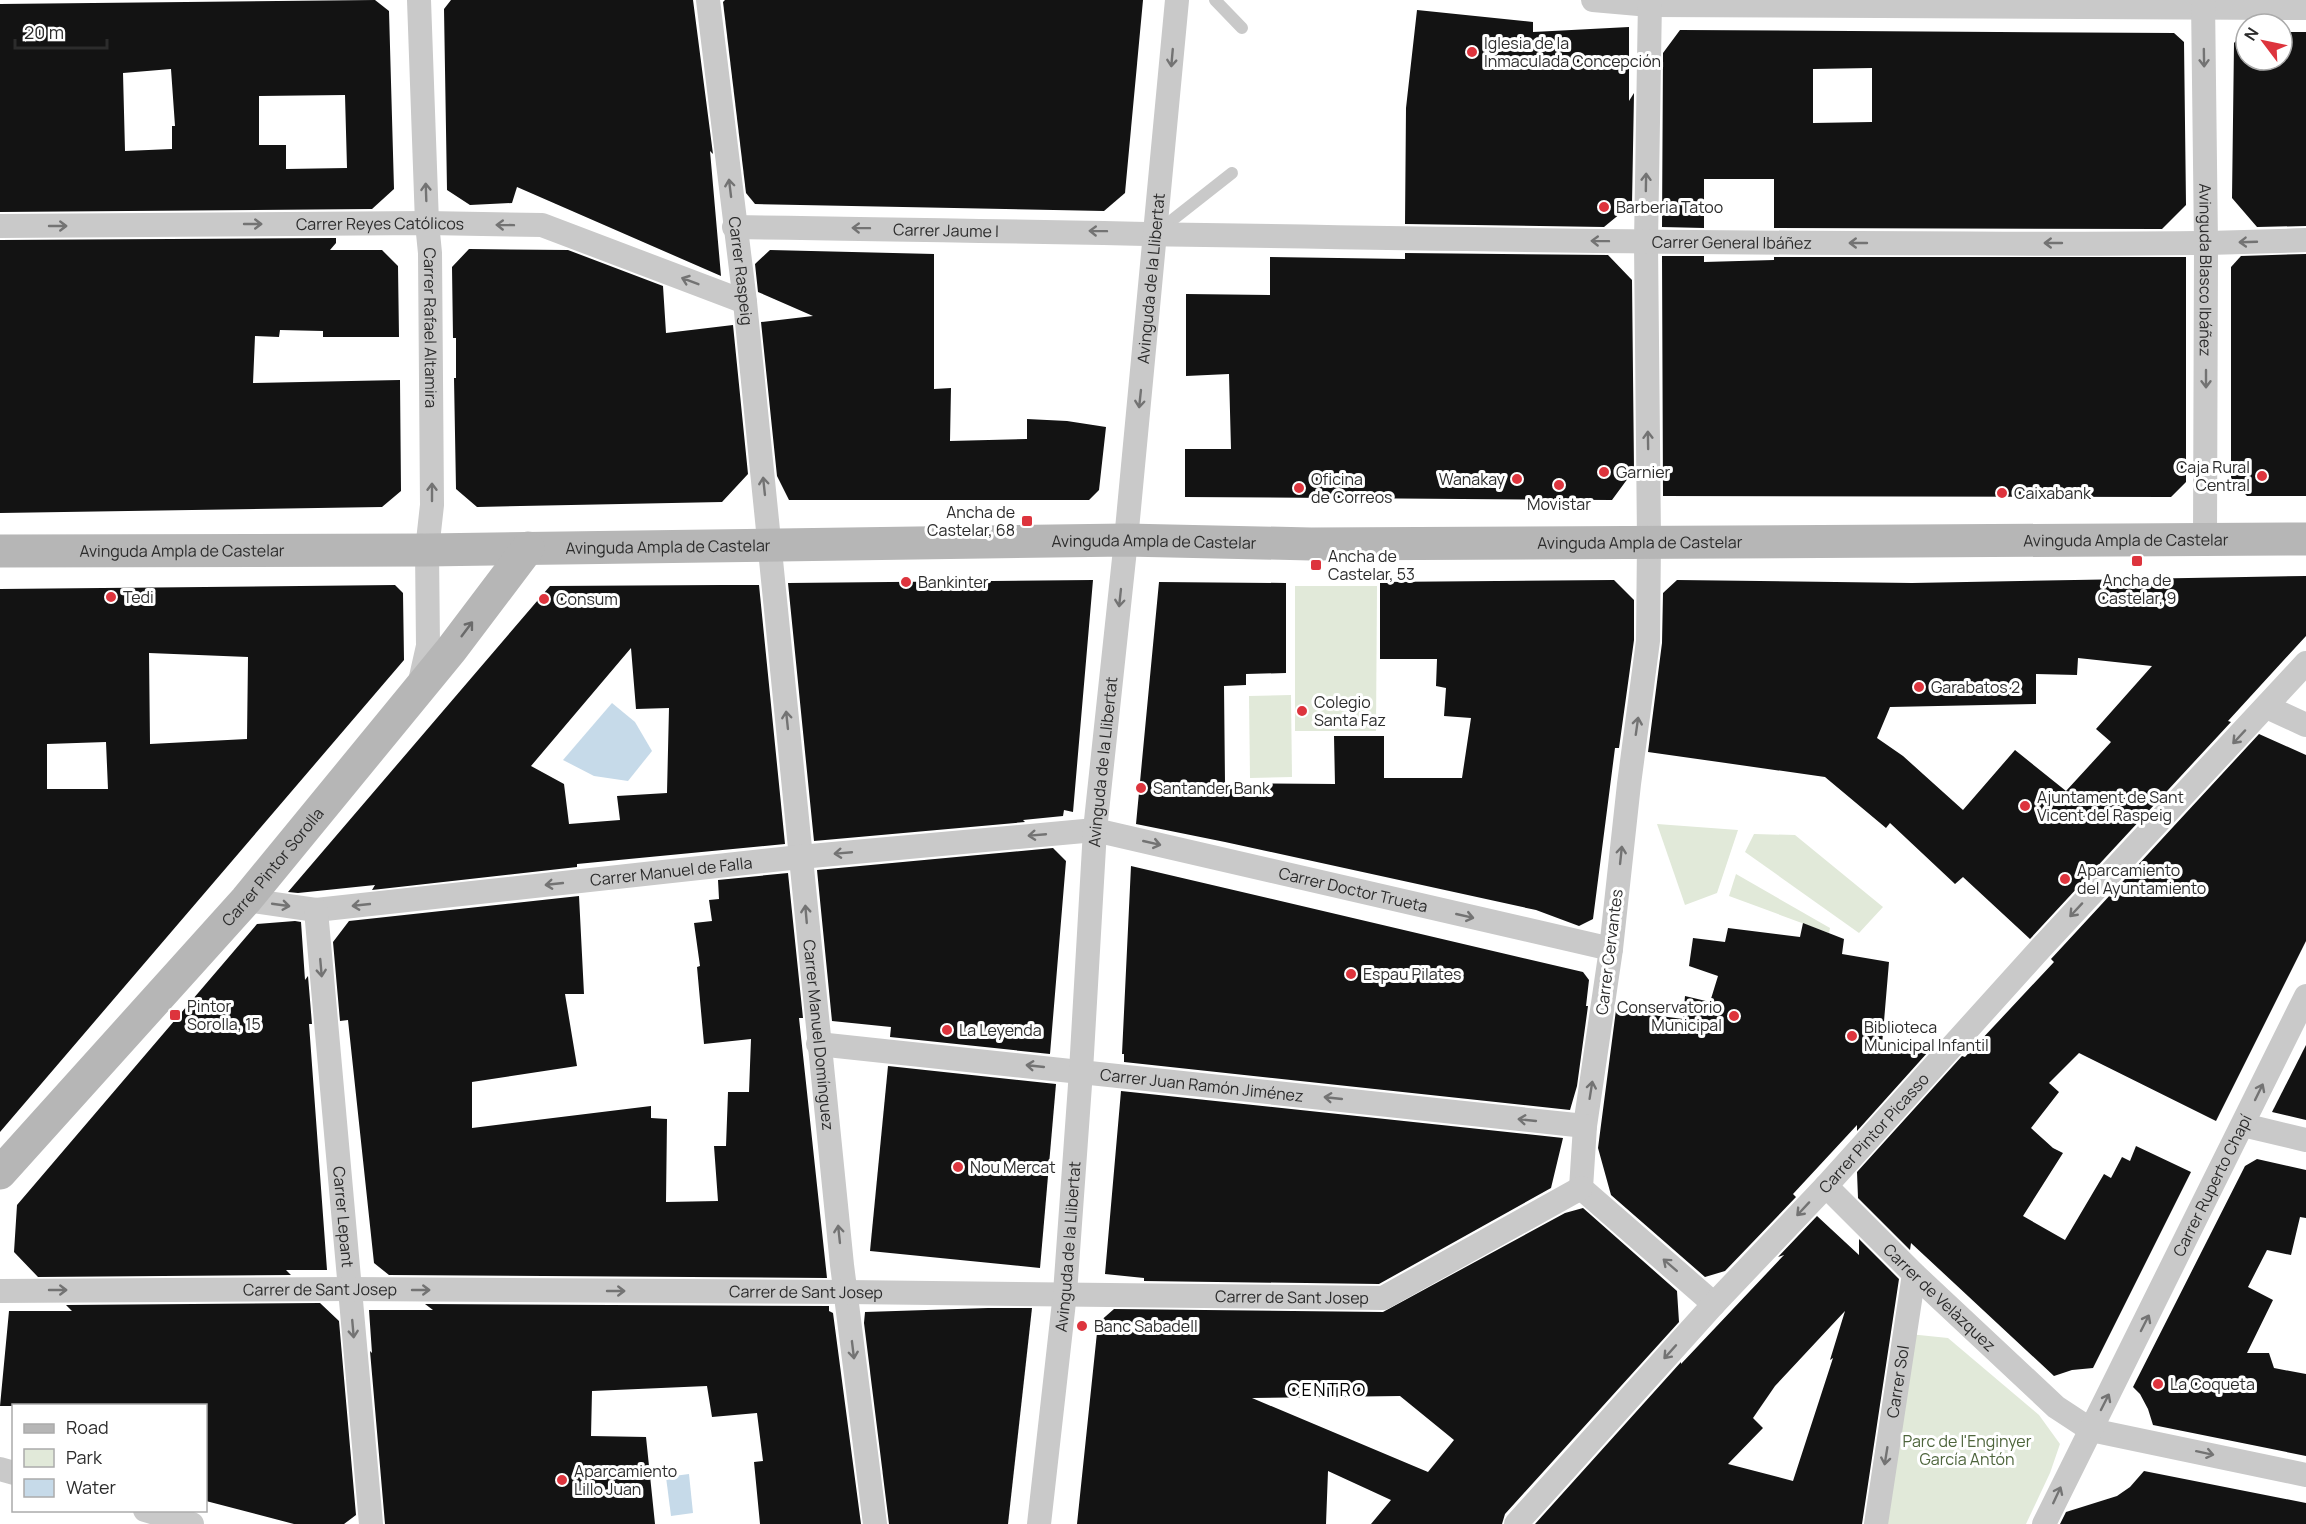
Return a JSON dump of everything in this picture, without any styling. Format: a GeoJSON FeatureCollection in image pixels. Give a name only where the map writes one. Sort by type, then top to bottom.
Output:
{"type":"FeatureCollection","features":[{"type":"Feature","properties":{"kind":"main road","name":"Avinguda Ampla de Castelar"},"geometry":{"type":"LineString","coordinates":[[0,552],[427,550],[1126,540],[1311,544],[1649,540],[2306,539]]}},
{"type":"Feature","properties":{"kind":"main road","name":"Carrer Pintor Sorolla"},"geometry":{"type":"LineString","coordinates":[[0,1173],[246,900],[417,691],[528,548]]}},
{"type":"Feature","properties":{"kind":"street","name":"Carrer Rafael Altamira"},"geometry":{"type":"LineString","coordinates":[[417,691],[429,646],[427,550],[432,505],[430,254],[419,0]]}},
{"type":"Feature","properties":{"kind":"street","name":"Carrer Raspeig"},"geometry":{"type":"LineString","coordinates":[[708,0],[745,302],[770,544]]}},
{"type":"Feature","properties":{"kind":"street","name":"Avinguda de la Llibertat"},"geometry":{"type":"LineString","coordinates":[[1039,1524],[1065,1293],[1082,1071],[1095,830],[1126,540],[1177,0]]}},
{"type":"Feature","properties":{"kind":"street"},"geometry":{"type":"LineString","coordinates":[[1593,0],[2203,4],[2306,8]]}},
{"type":"Feature","properties":{"kind":"street","name":"Carrer Cervantes"},"geometry":{"type":"LineString","coordinates":[[1581,1188],[1585,1126],[1611,949],[1629,784],[1648,641],[1646,243],[1650,2]]}},
{"type":"Feature","properties":{"kind":"street","name":"Avinguda Blasco Ibáñez"},"geometry":{"type":"LineString","coordinates":[[2203,4],[2206,244],[2205,539]]}},
{"type":"Feature","properties":{"kind":"street","name":"Carrer Reyes Católicos"},"geometry":{"type":"LineString","coordinates":[[0,226],[427,223],[542,225],[745,302]]}},
{"type":"Feature","properties":{"kind":"street","name":"Carrer Jaume I"},"geometry":{"type":"LineString","coordinates":[[734,227],[1156,232]]}},
{"type":"Feature","properties":{"kind":"street","name":"Carrer General Ibáñez"},"geometry":{"type":"LineString","coordinates":[[1156,232],[1646,243],[2206,244],[2306,240]]}},
{"type":"Feature","properties":{"kind":"street","name":"Carrer Manuel Domínguez"},"geometry":{"type":"LineString","coordinates":[[770,544],[818,1044],[875,1524]]}},
{"type":"Feature","properties":{"kind":"street","name":"Carrer Pintor Picasso"},"geometry":{"type":"LineString","coordinates":[[1516,1524],[1714,1304],[1826,1186],[2040,949],[2306,663]]}},
{"type":"Feature","properties":{"kind":"street"},"geometry":{"type":"LineString","coordinates":[[2267,707],[2306,725]]}},
{"type":"Feature","properties":{"kind":"street","name":"Carrer Manuel de Falla"},"geometry":{"type":"LineString","coordinates":[[246,900],[316,910],[800,857],[1095,830]]}},
{"type":"Feature","properties":{"kind":"street","name":"Carrer Doctor Trueta"},"geometry":{"type":"LineString","coordinates":[[1095,830],[1611,949]]}},
{"type":"Feature","properties":{"kind":"street","name":"Carrer Lepant"},"geometry":{"type":"LineString","coordinates":[[316,910],[371,1524]]}},
{"type":"Feature","properties":{"kind":"street","name":"Carrer Ruperto Chapí"},"geometry":{"type":"LineString","coordinates":[[2044,1524],[2071,1465],[2091,1430],[2306,996]]}},
{"type":"Feature","properties":{"kind":"street","name":"Carrer Juan Ramón Jiménez"},"geometry":{"type":"LineString","coordinates":[[818,1044],[1585,1126]]}},
{"type":"Feature","properties":{"kind":"street"},"geometry":{"type":"LineString","coordinates":[[2243,1125],[2306,1140]]}},
{"type":"Feature","properties":{"kind":"street","name":"Carrer de Velàzquez"},"geometry":{"type":"LineString","coordinates":[[1826,1186],[1914,1274],[2056,1407],[2091,1430]]}},
{"type":"Feature","properties":{"kind":"street"},"geometry":{"type":"LineString","coordinates":[[1581,1188],[1714,1304]]}},
{"type":"Feature","properties":{"kind":"street","name":"Carrer de Sant Josep"},"geometry":{"type":"LineString","coordinates":[[0,1291],[350,1289],[1065,1293],[1383,1298],[1581,1188]]}},
{"type":"Feature","properties":{"kind":"street","name":"Carrer Sol"},"geometry":{"type":"LineString","coordinates":[[1876,1524],[1914,1274]]}},
{"type":"Feature","properties":{"kind":"street"},"geometry":{"type":"LineString","coordinates":[[2091,1430],[2306,1474]]}},
{"type":"Feature","properties":{"kind":"street"},"geometry":{"type":"LineString","coordinates":[[152,1512],[192,1524]]}},
{"type":"Feature","properties":{"kind":"lane"},"geometry":{"type":"LineString","coordinates":[[1215,0],[1242,28]]}},
{"type":"Feature","properties":{"kind":"lane"},"geometry":{"type":"LineString","coordinates":[[1156,232],[1232,173]]}},
{"type":"Feature","properties":{"kind":"green space"},"geometry":{"type":"Polygon","coordinates":[[[1295,586],[1377,586],[1376,731],[1295,731],[1295,586]]]}},
{"type":"Feature","properties":{"kind":"green space"},"geometry":{"type":"Polygon","coordinates":[[[1291,695],[1292,777],[1250,778],[1249,696],[1291,695]]]}},
{"type":"Feature","properties":{"kind":"green space"},"geometry":{"type":"Polygon","coordinates":[[[1657,824],[1738,830],[1717,893],[1685,905],[1657,824]]]}},
{"type":"Feature","properties":{"kind":"green space"},"geometry":{"type":"Polygon","coordinates":[[[1754,834],[1795,835],[1883,907],[1859,933],[1745,852],[1754,834]]]}},
{"type":"Feature","properties":{"kind":"green space"},"geometry":{"type":"Polygon","coordinates":[[[1736,874],[1830,928],[1829,933],[1729,896],[1736,874]]]}},
{"type":"Feature","properties":{"kind":"green space","name":"Parc de l'Enginyer García Antón"},"geometry":{"type":"Polygon","coordinates":[[[1909,1334],[1948,1338],[2039,1415],[2060,1444],[2050,1473],[2026,1524],[1881,1524],[1909,1334]]]}},
{"type":"Feature","properties":{"kind":"water"},"geometry":{"type":"Polygon","coordinates":[[[612,703],[635,722],[652,751],[628,781],[594,776],[563,760],[612,703]]]}},
{"type":"Feature","properties":{"kind":"water"},"geometry":{"type":"Polygon","coordinates":[[[689,1474],[693,1513],[671,1516],[666,1477],[689,1474]]]}},
{"type":"Feature","properties":{"kind":"building"},"geometry":{"type":"Polygon","coordinates":[[[375,0],[389,11],[394,189],[372,209],[0,212],[0,4],[375,0]],[[171,69],[123,73],[125,151],[172,149],[172,126],[175,126],[171,69]],[[345,95],[259,96],[259,145],[286,145],[286,169],[347,168],[345,95]]]}},
{"type":"Feature","properties":{"kind":"building"},"geometry":{"type":"Polygon","coordinates":[[[451,0],[693,0],[713,154],[710,151],[721,276],[517,187],[512,203],[470,205],[447,190],[444,9],[451,0]]]}},
{"type":"Feature","properties":{"kind":"building"},"geometry":{"type":"Polygon","coordinates":[[[725,0],[1143,0],[1125,193],[1104,211],[755,204],[746,193],[723,2],[725,0]]]}},
{"type":"Feature","properties":{"kind":"building"},"geometry":{"type":"Polygon","coordinates":[[[1417,10],[1533,22],[1533,32],[1629,27],[1629,101],[1634,93],[1632,204],[1604,227],[1405,224],[1406,108],[1417,10]]]}},
{"type":"Feature","properties":{"kind":"building"},"geometry":{"type":"Polygon","coordinates":[[[1680,30],[2174,33],[2184,42],[2186,205],[2162,229],[1774,228],[1774,179],[1704,179],[1704,228],[1662,227],[1663,53],[1680,30]],[[1872,68],[1813,69],[1813,123],[1872,122],[1872,68]]]}},
{"type":"Feature","properties":{"kind":"building"},"geometry":{"type":"Polygon","coordinates":[[[2294,32],[2306,32],[2306,226],[2257,227],[2232,198],[2234,43],[2234,72],[2294,72],[2294,32]]]}},
{"type":"Feature","properties":{"kind":"building"},"geometry":{"type":"Polygon","coordinates":[[[336,238],[336,243],[330,250],[382,250],[398,266],[399,337],[323,337],[323,331],[280,330],[279,337],[255,336],[253,383],[400,380],[401,491],[382,507],[0,513],[0,240],[336,238]]]}},
{"type":"Feature","properties":{"kind":"building"},"geometry":{"type":"Polygon","coordinates":[[[469,249],[568,250],[663,286],[666,333],[733,325],[748,474],[722,502],[477,507],[456,489],[454,378],[456,378],[456,338],[453,338],[452,267],[469,249]]]}},
{"type":"Feature","properties":{"kind":"building"},"geometry":{"type":"Polygon","coordinates":[[[770,250],[934,254],[934,389],[951,388],[950,441],[1027,439],[1027,419],[1067,421],[1106,427],[1099,490],[1089,500],[789,500],[777,476],[761,322],[813,316],[758,292],[755,264],[770,250]]]}},
{"type":"Feature","properties":{"kind":"building"},"geometry":{"type":"Polygon","coordinates":[[[1405,253],[1608,255],[1632,280],[1634,470],[1612,500],[1185,497],[1185,449],[1231,449],[1229,374],[1186,376],[1186,294],[1270,295],[1270,257],[1405,259],[1405,253]]]}},
{"type":"Feature","properties":{"kind":"building"},"geometry":{"type":"Polygon","coordinates":[[[2306,254],[2306,496],[2247,496],[2231,479],[2231,267],[2241,256],[2306,254]]]}},
{"type":"Feature","properties":{"kind":"building"},"geometry":{"type":"Polygon","coordinates":[[[1662,256],[1704,256],[1704,262],[1774,260],[1774,257],[2186,257],[2186,482],[2171,497],[1663,496],[1662,256]]]}},
{"type":"Feature","properties":{"kind":"building"},"geometry":{"type":"Polygon","coordinates":[[[2306,576],[2306,636],[2228,721],[2231,722],[2030,939],[1963,877],[1955,884],[1890,823],[1886,828],[1825,777],[1648,752],[1662,643],[1663,593],[1677,580],[1912,583],[2306,576]],[[2078,658],[2077,675],[2036,674],[2036,704],[1890,707],[1877,738],[1903,756],[1963,810],[2015,750],[2066,791],[2111,742],[2096,729],[2152,666],[2078,658]]]}},
{"type":"Feature","properties":{"kind":"building"},"geometry":{"type":"Polygon","coordinates":[[[1093,580],[1073,812],[1064,810],[1063,816],[1023,820],[1025,822],[814,841],[788,583],[1093,580]]]}},
{"type":"Feature","properties":{"kind":"building"},"geometry":{"type":"Polygon","coordinates":[[[1614,580],[1634,600],[1634,640],[1619,748],[1615,748],[1593,919],[1579,926],[1536,910],[1136,824],[1159,582],[1286,583],[1286,673],[1246,674],[1246,685],[1224,686],[1225,783],[1335,784],[1334,736],[1384,736],[1384,778],[1462,778],[1471,718],[1444,716],[1446,688],[1436,686],[1437,659],[1380,659],[1380,582],[1614,580]]]}},
{"type":"Feature","properties":{"kind":"building"},"geometry":{"type":"Polygon","coordinates":[[[395,585],[403,593],[404,660],[0,1132],[0,589],[395,585]],[[149,653],[150,744],[247,739],[248,657],[149,653]],[[106,742],[47,744],[47,789],[108,789],[106,742]]]}},
{"type":"Feature","properties":{"kind":"building"},"geometry":{"type":"Polygon","coordinates":[[[759,585],[785,844],[577,864],[577,867],[372,890],[375,885],[288,892],[550,586],[759,585]],[[631,648],[531,766],[564,784],[569,824],[620,820],[617,796],[667,793],[669,708],[636,709],[631,648]]]}},
{"type":"Feature","properties":{"kind":"building"},"geometry":{"type":"Polygon","coordinates":[[[2259,734],[2306,755],[2306,941],[2216,1121],[2079,1053],[2049,1083],[2059,1092],[2031,1128],[2053,1148],[2063,1153],[2023,1216],[2065,1240],[2104,1174],[2111,1178],[2122,1157],[2130,1161],[2136,1146],[2191,1172],[2093,1368],[2072,1370],[2054,1376],[1911,1243],[1910,1250],[1858,1198],[1857,1172],[1962,1056],[1965,1057],[2054,962],[2051,959],[2259,734]]]}},
{"type":"Feature","properties":{"kind":"building"},"geometry":{"type":"Polygon","coordinates":[[[1053,848],[1066,861],[1050,1054],[890,1037],[891,1027],[832,1021],[817,870],[1053,848]]]}},
{"type":"Feature","properties":{"kind":"building"},"geometry":{"type":"Polygon","coordinates":[[[1131,866],[1583,972],[1589,980],[1586,1006],[1588,1006],[1577,1086],[1570,1110],[1124,1062],[1124,1054],[1122,1054],[1131,866]]]}},
{"type":"Feature","properties":{"kind":"building"},"geometry":{"type":"Polygon","coordinates":[[[788,873],[803,1018],[799,1018],[827,1278],[389,1275],[374,1263],[348,1020],[340,1021],[333,942],[349,921],[579,896],[584,994],[565,994],[577,1066],[472,1082],[472,1128],[651,1106],[651,1118],[667,1119],[666,1202],[718,1201],[714,1146],[726,1146],[728,1092],[749,1092],[751,1039],[704,1044],[697,967],[700,966],[694,923],[712,921],[709,900],[719,899],[718,880],[788,873]]]}},
{"type":"Feature","properties":{"kind":"building"},"geometry":{"type":"Polygon","coordinates":[[[301,922],[305,980],[308,976],[312,1024],[309,1024],[327,1270],[286,1270],[291,1275],[38,1277],[14,1252],[17,1205],[257,924],[301,922]]]}},
{"type":"Feature","properties":{"kind":"building"},"geometry":{"type":"Polygon","coordinates":[[[1803,923],[1844,939],[1842,954],[1889,962],[1882,1045],[1928,1052],[1857,1131],[1857,1125],[1793,1194],[1796,1197],[1725,1271],[1705,1277],[1611,1195],[1598,1148],[1616,1010],[1683,1019],[1685,996],[1710,1002],[1718,976],[1689,966],[1693,938],[1725,942],[1728,928],[1800,937],[1803,923]]]}},
{"type":"Feature","properties":{"kind":"building"},"geometry":{"type":"Polygon","coordinates":[[[2306,1045],[2306,1120],[2272,1112],[2306,1045]]]}},
{"type":"Feature","properties":{"kind":"building","name":"Nou Mercat"},"geometry":{"type":"Polygon","coordinates":[[[888,1066],[1056,1084],[1040,1268],[870,1251],[888,1066]]]}},
{"type":"Feature","properties":{"kind":"building"},"geometry":{"type":"Polygon","coordinates":[[[1121,1091],[1563,1138],[1551,1188],[1379,1284],[1144,1281],[1144,1278],[1105,1274],[1121,1091]]]}},
{"type":"Feature","properties":{"kind":"building"},"geometry":{"type":"Polygon","coordinates":[[[2257,1159],[2306,1170],[2306,1218],[2300,1217],[2291,1255],[2267,1250],[2248,1287],[2273,1300],[2247,1353],[2269,1353],[2274,1368],[2306,1374],[2306,1456],[2153,1425],[2148,1409],[2140,1394],[2133,1387],[2245,1166],[2257,1159]]]}},
{"type":"Feature","properties":{"kind":"building"},"geometry":{"type":"Polygon","coordinates":[[[1583,1208],[1677,1291],[1679,1322],[1505,1514],[1502,1524],[1371,1524],[1391,1500],[1328,1471],[1326,1524],[1077,1524],[1098,1323],[1114,1309],[1383,1312],[1565,1213],[1583,1208]],[[1400,1396],[1252,1398],[1428,1472],[1454,1440],[1400,1396]]]}},
{"type":"Feature","properties":{"kind":"building"},"geometry":{"type":"Polygon","coordinates":[[[1817,1216],[1859,1255],[1859,1239],[1899,1279],[1862,1524],[1535,1524],[1681,1362],[1681,1364],[1784,1255],[1778,1257],[1817,1216]],[[1845,1311],[1775,1386],[1753,1418],[1763,1428],[1728,1464],[1793,1481],[1833,1358],[1830,1360],[1845,1311]]]}},
{"type":"Feature","properties":{"kind":"building"},"geometry":{"type":"Polygon","coordinates":[[[320,1303],[339,1321],[356,1515],[344,1524],[294,1524],[207,1501],[207,1404],[12,1404],[12,1406],[0,1406],[9,1311],[72,1311],[66,1305],[320,1303]]]}},
{"type":"Feature","properties":{"kind":"building"},"geometry":{"type":"Polygon","coordinates":[[[425,1304],[829,1306],[829,1311],[833,1313],[861,1524],[760,1524],[754,1462],[763,1461],[757,1413],[712,1417],[707,1386],[592,1391],[591,1436],[646,1437],[655,1524],[385,1524],[370,1351],[372,1353],[369,1310],[433,1310],[425,1304]]]}},
{"type":"Feature","properties":{"kind":"building"},"geometry":{"type":"Polygon","coordinates":[[[1032,1308],[1008,1524],[889,1524],[864,1323],[865,1312],[1032,1308]]]}},
{"type":"Feature","properties":{"kind":"building"},"geometry":{"type":"Polygon","coordinates":[[[2144,1471],[2306,1503],[2306,1524],[2060,1524],[2066,1512],[2117,1496],[2130,1487],[2144,1471]]]}},
{"type":"Feature","properties":{"kind":"place","name":"Iglesia de la Inmaculada Concepción"},"geometry":{"type":"Point","coordinates":[1472,52]}},
{"type":"Feature","properties":{"kind":"place","name":"Barberia Tatoo"},"geometry":{"type":"Point","coordinates":[1604,207]}},
{"type":"Feature","properties":{"kind":"place","name":"Garnier"},"geometry":{"type":"Point","coordinates":[1604,472]}},
{"type":"Feature","properties":{"kind":"place","name":"Caja Rural Central"},"geometry":{"type":"Point","coordinates":[2262,476]}},
{"type":"Feature","properties":{"kind":"place","name":"Wanakay"},"geometry":{"type":"Point","coordinates":[1517,479]}},
{"type":"Feature","properties":{"kind":"place","name":"Movistar"},"geometry":{"type":"Point","coordinates":[1559,485]}},
{"type":"Feature","properties":{"kind":"place","name":"Oficina de Correos"},"geometry":{"type":"Point","coordinates":[1299,488]}},
{"type":"Feature","properties":{"kind":"place","name":"Caixabank"},"geometry":{"type":"Point","coordinates":[2002,493]}},
{"type":"Feature","properties":{"kind":"place","name":"Ancha de Castelar, 68"},"geometry":{"type":"Point","coordinates":[1027,521]}},
{"type":"Feature","properties":{"kind":"place","name":"Ancha de Castelar, 9"},"geometry":{"type":"Point","coordinates":[2137,561]}},
{"type":"Feature","properties":{"kind":"place","name":"Ancha de Castelar, 53"},"geometry":{"type":"Point","coordinates":[1316,565]}},
{"type":"Feature","properties":{"kind":"place","name":"Bankinter"},"geometry":{"type":"Point","coordinates":[906,582]}},
{"type":"Feature","properties":{"kind":"place","name":"Tedi"},"geometry":{"type":"Point","coordinates":[111,597]}},
{"type":"Feature","properties":{"kind":"place","name":"Consum"},"geometry":{"type":"Point","coordinates":[544,599]}},
{"type":"Feature","properties":{"kind":"place","name":"Garabatos 2"},"geometry":{"type":"Point","coordinates":[1919,687]}},
{"type":"Feature","properties":{"kind":"place","name":"Colegio Santa Faz"},"geometry":{"type":"Point","coordinates":[1302,711]}},
{"type":"Feature","properties":{"kind":"place","name":"Santander Bank"},"geometry":{"type":"Point","coordinates":[1141,788]}},
{"type":"Feature","properties":{"kind":"place","name":"Ajuntament de Sant Vicent del Raspeig"},"geometry":{"type":"Point","coordinates":[2025,806]}},
{"type":"Feature","properties":{"kind":"place","name":"Aparcamiento del Ayuntamiento"},"geometry":{"type":"Point","coordinates":[2065,879]}},
{"type":"Feature","properties":{"kind":"place","name":"Espau Pilates"},"geometry":{"type":"Point","coordinates":[1351,974]}},
{"type":"Feature","properties":{"kind":"place","name":"Pintor Sorolla, 15"},"geometry":{"type":"Point","coordinates":[175,1015]}},
{"type":"Feature","properties":{"kind":"place","name":"Conservatorio Municipal"},"geometry":{"type":"Point","coordinates":[1734,1016]}},
{"type":"Feature","properties":{"kind":"place","name":"La Leyenda"},"geometry":{"type":"Point","coordinates":[947,1030]}},
{"type":"Feature","properties":{"kind":"place","name":"Biblioteca Municipal Infantil"},"geometry":{"type":"Point","coordinates":[1852,1036]}},
{"type":"Feature","properties":{"kind":"place","name":"Nou Mercat"},"geometry":{"type":"Point","coordinates":[958,1167]}},
{"type":"Feature","properties":{"kind":"place","name":"Banc Sabadell"},"geometry":{"type":"Point","coordinates":[1082,1326]}},
{"type":"Feature","properties":{"kind":"place","name":"La Coqueta"},"geometry":{"type":"Point","coordinates":[2158,1384]}},
{"type":"Feature","properties":{"kind":"place","name":"Aparcamiento Lillo Juan"},"geometry":{"type":"Point","coordinates":[562,1480]}},
{"type":"Feature","properties":{"kind":"district","name":"CENTRO"},"geometry":{"type":"Point","coordinates":[1327,1390]}}]}
